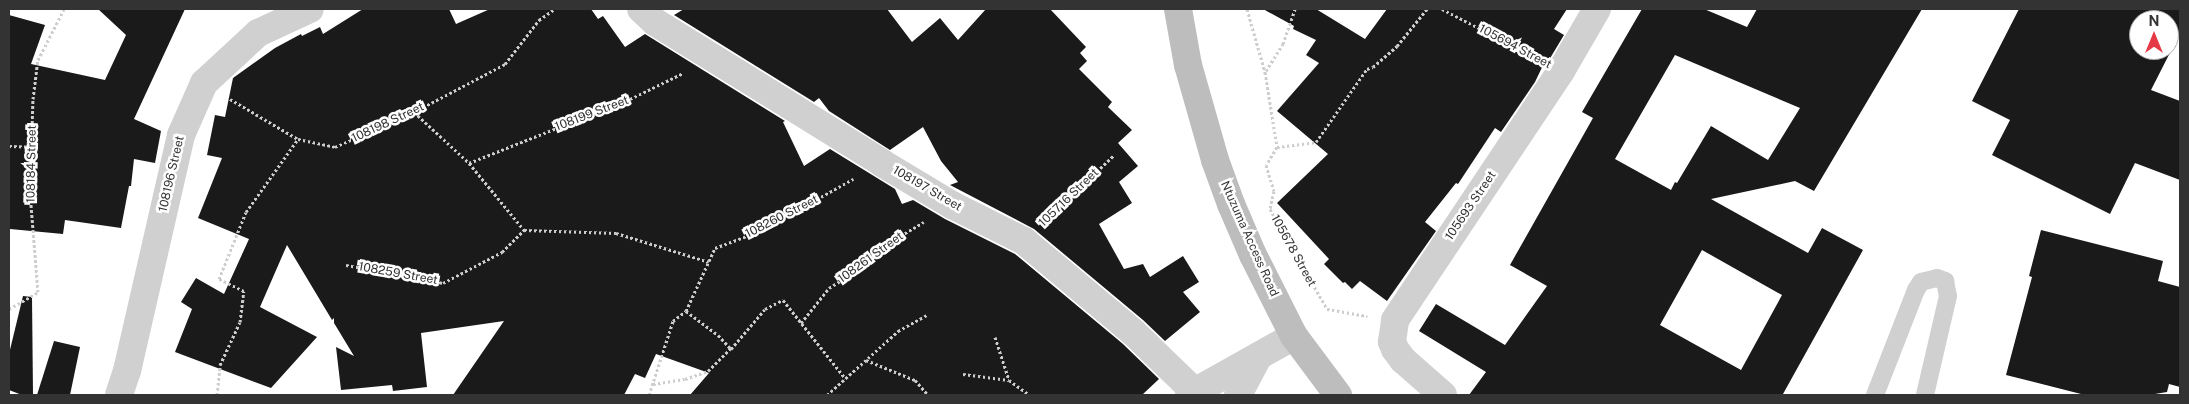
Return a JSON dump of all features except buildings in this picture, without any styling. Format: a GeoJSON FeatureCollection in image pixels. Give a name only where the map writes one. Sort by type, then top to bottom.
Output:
{"type":"FeatureCollection","features":[{"type":"Feature","properties":{"kind":"street","name":"108196 Street"},"geometry":{"type":"LineString","coordinates":[[119,395],[128,371],[181,135],[204,83],[258,33],[310,9]]}},
{"type":"Feature","properties":{"kind":"street","name":"108197 Street"},"geometry":{"type":"LineString","coordinates":[[641,9],[655,22],[882,163],[952,204],[1024,241],[1133,332],[1192,394]]}},
{"type":"Feature","properties":{"kind":"street","name":"Ntuzuma Access Road"},"geometry":{"type":"LineString","coordinates":[[1178,9],[1188,64],[1215,160],[1253,255],[1294,336],[1338,395]]}},
{"type":"Feature","properties":{"kind":"street","name":"105693 Street"},"geometry":{"type":"LineString","coordinates":[[1443,395],[1403,360],[1395,349],[1392,342],[1395,320],[1561,71],[1598,9]]}},
{"type":"Feature","properties":{"kind":"street"},"geometry":{"type":"LineString","coordinates":[[1192,394],[1294,336]]}},
{"type":"Feature","properties":{"kind":"street"},"geometry":{"type":"LineString","coordinates":[[1238,395],[1258,357]]}},
{"type":"Feature","properties":{"kind":"lane"},"geometry":{"type":"LineString","coordinates":[[1876,395],[1916,290],[1921,282],[1937,278],[1945,281],[1948,296],[1925,395]]}},
{"type":"Feature","properties":{"kind":"path","name":"108184 Street"},"geometry":{"type":"LineString","coordinates":[[9,309],[38,292],[30,194],[38,60],[64,9]]}},
{"type":"Feature","properties":{"kind":"path","name":"108198 Street"},"geometry":{"type":"LineString","coordinates":[[204,83],[298,139],[335,147],[414,112],[505,64],[539,20],[556,9]]}},
{"type":"Feature","properties":{"kind":"path"},"geometry":{"type":"LineString","coordinates":[[1247,9],[1265,72],[1277,147],[1316,142],[1366,68],[1373,67],[1397,46],[1427,9]]}},
{"type":"Feature","properties":{"kind":"path"},"geometry":{"type":"LineString","coordinates":[[1265,72],[1283,44],[1295,9]]}},
{"type":"Feature","properties":{"kind":"path","name":"105694 Street"},"geometry":{"type":"LineString","coordinates":[[1442,9],[1561,71]]}},
{"type":"Feature","properties":{"kind":"path","name":"108199 Street"},"geometry":{"type":"LineString","coordinates":[[469,163],[630,99],[713,58]]}},
{"type":"Feature","properties":{"kind":"path"},"geometry":{"type":"LineString","coordinates":[[414,112],[469,163],[524,230],[616,233],[708,262]]}},
{"type":"Feature","properties":{"kind":"path"},"geometry":{"type":"LineString","coordinates":[[217,395],[220,365],[240,322],[244,291],[219,278],[246,212],[298,139]]}},
{"type":"Feature","properties":{"kind":"path"},"geometry":{"type":"LineString","coordinates":[[9,146],[32,147]]}},
{"type":"Feature","properties":{"kind":"path","name":"105678 Street"},"geometry":{"type":"LineString","coordinates":[[1277,147],[1266,165],[1274,191],[1270,208],[1327,309],[1395,320]]}},
{"type":"Feature","properties":{"kind":"path","name":"105716 Street"},"geometry":{"type":"LineString","coordinates":[[1024,241],[1114,155]]}},
{"type":"Feature","properties":{"kind":"path","name":"108260 Street"},"geometry":{"type":"LineString","coordinates":[[649,395],[673,321],[686,311],[715,248],[760,231],[882,163]]}},
{"type":"Feature","properties":{"kind":"path","name":"108261 Street"},"geometry":{"type":"LineString","coordinates":[[801,323],[828,288],[861,268],[892,241],[952,204]]}},
{"type":"Feature","properties":{"kind":"path","name":"108259 Street"},"geometry":{"type":"LineString","coordinates":[[346,265],[443,283],[502,252],[524,230]]}},
{"type":"Feature","properties":{"kind":"path"},"geometry":{"type":"LineString","coordinates":[[730,348],[765,309],[783,300],[845,378]]}},
{"type":"Feature","properties":{"kind":"path"},"geometry":{"type":"LineString","coordinates":[[686,311],[730,348]]}},
{"type":"Feature","properties":{"kind":"path"},"geometry":{"type":"LineString","coordinates":[[827,395],[898,331],[927,315]]}},
{"type":"Feature","properties":{"kind":"path"},"geometry":{"type":"LineString","coordinates":[[653,384],[685,379],[708,371],[756,321]]}},
{"type":"Feature","properties":{"kind":"path"},"geometry":{"type":"LineString","coordinates":[[995,337],[1009,380]]}},
{"type":"Feature","properties":{"kind":"path"},"geometry":{"type":"LineString","coordinates":[[866,360],[915,380],[928,395]]}},
{"type":"Feature","properties":{"kind":"path"},"geometry":{"type":"LineString","coordinates":[[963,374],[1009,380],[1030,395]]}}]}
